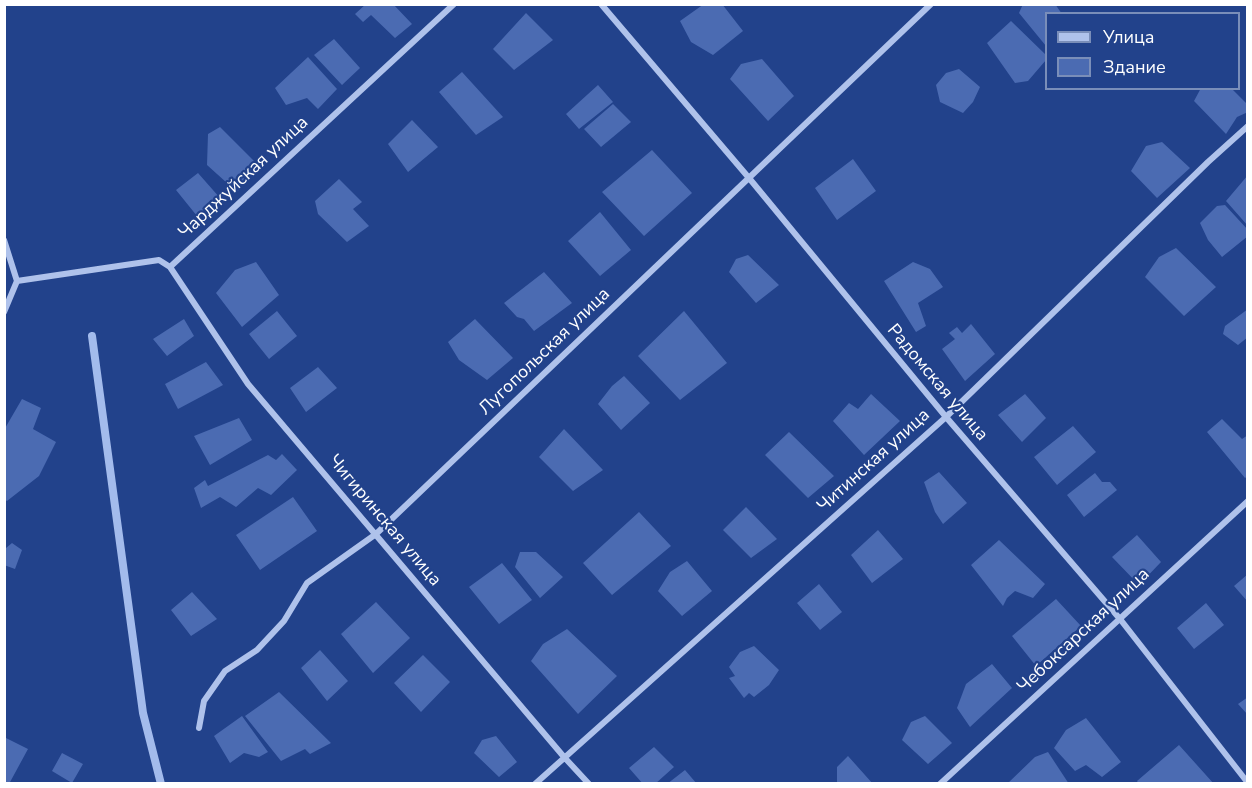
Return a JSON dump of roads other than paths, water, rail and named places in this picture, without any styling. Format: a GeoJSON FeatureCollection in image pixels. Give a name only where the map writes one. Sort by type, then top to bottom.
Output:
{"type":"FeatureCollection","features":[{"type":"Feature","properties":{"kind":"street","name":"Чарджуйская улица"},"geometry":{"type":"LineString","coordinates":[[170,267],[454,4]]}},
{"type":"Feature","properties":{"kind":"street","name":"Радомская улица"},"geometry":{"type":"LineString","coordinates":[[601,4],[749,178],[946,417],[1120,619],[1248,783]]}},
{"type":"Feature","properties":{"kind":"street","name":"Лугопольская улица"},"geometry":{"type":"LineString","coordinates":[[199,728],[204,700],[225,671],[257,650],[284,621],[307,583],[376,534],[931,4]]}},
{"type":"Feature","properties":{"kind":"street","name":"Читинская улица"},"geometry":{"type":"LineString","coordinates":[[535,783],[946,417],[1199,170],[1248,126]]}},
{"type":"Feature","properties":{"kind":"street"},"geometry":{"type":"LineString","coordinates":[[4,240],[17,281],[4,312]]}},
{"type":"Feature","properties":{"kind":"street"},"geometry":{"type":"LineString","coordinates":[[17,281],[159,260],[170,267]]}},
{"type":"Feature","properties":{"kind":"street","name":"Чигиринская улица"},"geometry":{"type":"LineString","coordinates":[[170,267],[248,384],[588,783]]}},
{"type":"Feature","properties":{"kind":"street","name":"Чебоксарская улица"},"geometry":{"type":"LineString","coordinates":[[940,783],[1248,501]]}},
{"type":"Feature","properties":{"kind":"waterway"},"geometry":{"type":"LineString","coordinates":[[92,336],[143,713],[161,784]]}}]}
